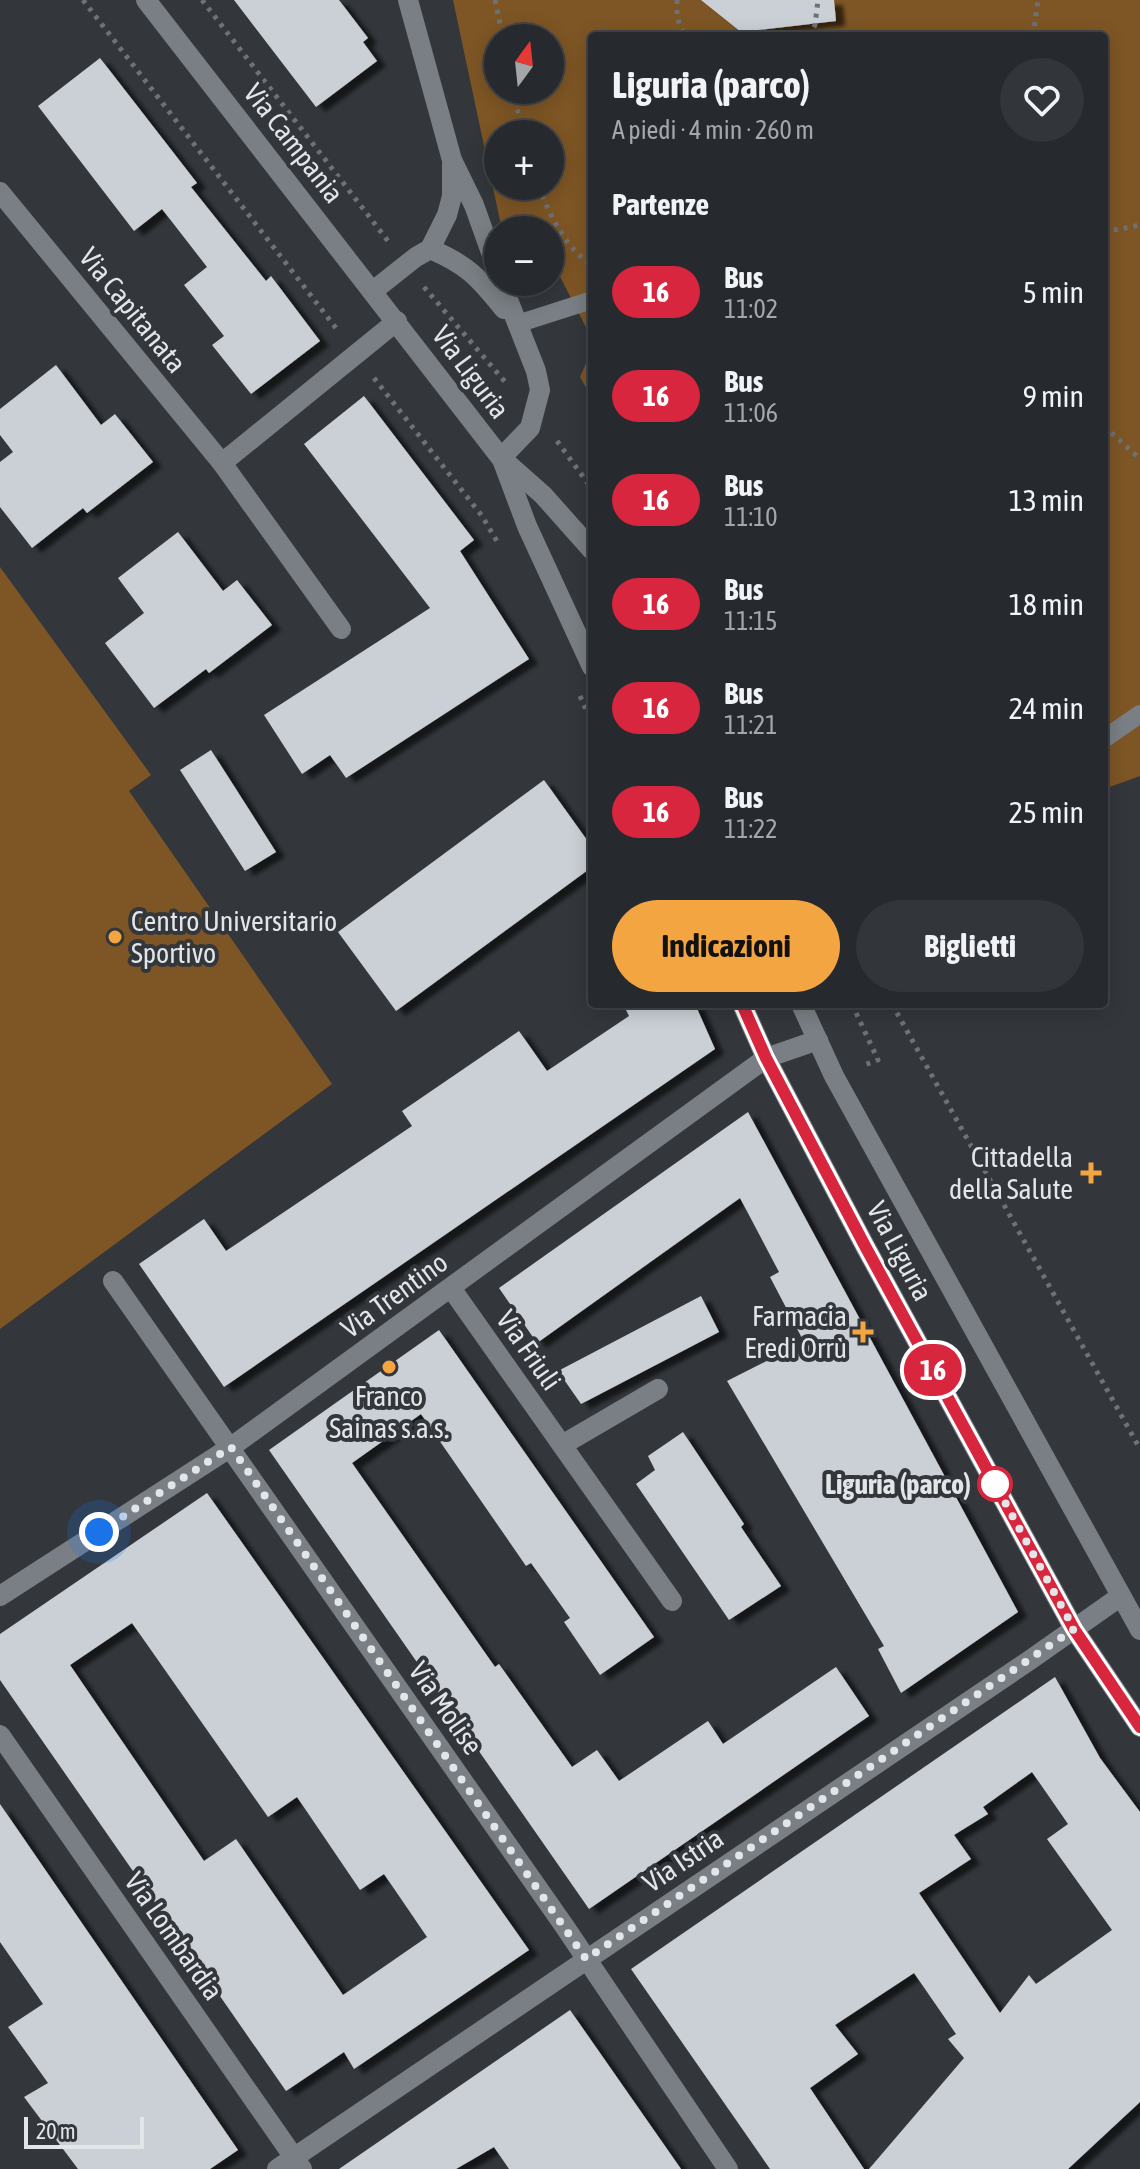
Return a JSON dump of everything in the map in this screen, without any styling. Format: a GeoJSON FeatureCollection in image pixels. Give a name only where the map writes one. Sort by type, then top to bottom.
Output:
{"type":"FeatureCollection","features":[{"type":"Feature","properties":{"kind":"street","name":"Via Campania"},"geometry":{"type":"LineString","coordinates":[[146,0],[397,321]]}},
{"type":"Feature","properties":{"kind":"street"},"geometry":{"type":"LineString","coordinates":[[408,0],[452,160],[484,233]]}},
{"type":"Feature","properties":{"kind":"street"},"geometry":{"type":"LineString","coordinates":[[373,291],[430,249],[447,215],[452,196],[452,160]]}},
{"type":"Feature","properties":{"kind":"street","name":"Via Capitanata"},"geometry":{"type":"LineString","coordinates":[[0,192],[222,463],[341,629]]}},
{"type":"Feature","properties":{"kind":"street"},"geometry":{"type":"LineString","coordinates":[[430,249],[452,258],[484,282],[517,324]]}},
{"type":"Feature","properties":{"kind":"street"},"geometry":{"type":"LineString","coordinates":[[501,458],[530,428],[540,390],[536,371],[506,296]]}},
{"type":"Feature","properties":{"kind":"street"},"geometry":{"type":"LineString","coordinates":[[222,463],[397,321]]}},
{"type":"Feature","properties":{"kind":"street","name":"Via Liguria"},"geometry":{"type":"LineString","coordinates":[[397,321],[501,458],[543,495],[588,546]]}},
{"type":"Feature","properties":{"kind":"street","name":"Via Liguria"},"geometry":{"type":"LineString","coordinates":[[501,458],[527,526],[588,658]]}},
{"type":"Feature","properties":{"kind":"street","name":"Via Liguria"},"geometry":{"type":"LineString","coordinates":[[744,1008],[766,1058],[1074,1629],[1140,1727]]}},
{"type":"Feature","properties":{"kind":"street","name":"Via Liguria"},"geometry":{"type":"LineString","coordinates":[[803,1008],[834,1076],[1140,1630]]}},
{"type":"Feature","properties":{"kind":"street","name":"Via Trentino"},"geometry":{"type":"LineString","coordinates":[[0,1596],[231,1447],[766,1058],[818,1040]]}},
{"type":"Feature","properties":{"kind":"street","name":"Via Molise"},"geometry":{"type":"LineString","coordinates":[[113,1281],[586,1959],[728,2169]]}},
{"type":"Feature","properties":{"kind":"street","name":"Via Friuli"},"geometry":{"type":"LineString","coordinates":[[451,1288],[672,1601]]}},
{"type":"Feature","properties":{"kind":"street"},"geometry":{"type":"LineString","coordinates":[[562,1445],[658,1389]]}},
{"type":"Feature","properties":{"kind":"street","name":"Via Istria"},"geometry":{"type":"LineString","coordinates":[[291,2165],[586,1959],[1121,1596]]}},
{"type":"Feature","properties":{"kind":"street","name":"Via Lombardia"},"geometry":{"type":"LineString","coordinates":[[0,1735],[291,2165]]}},
{"type":"Feature","properties":{"kind":"lane"},"geometry":{"type":"LineString","coordinates":[[517,324],[588,301]]}},
{"type":"Feature","properties":{"kind":"lane"},"geometry":{"type":"LineString","coordinates":[[1108,736],[1140,714]]}},
{"type":"Feature","properties":{"kind":"path"},"geometry":{"type":"LineString","coordinates":[[495,0],[500,24]]}},
{"type":"Feature","properties":{"kind":"path"},"geometry":{"type":"LineString","coordinates":[[677,0],[677,17],[683,32]]}},
{"type":"Feature","properties":{"kind":"path"},"geometry":{"type":"LineString","coordinates":[[811,32],[818,0]]}},
{"type":"Feature","properties":{"kind":"path"},"geometry":{"type":"LineString","coordinates":[[1034,32],[1038,0]]}},
{"type":"Feature","properties":{"kind":"path"},"geometry":{"type":"LineString","coordinates":[[543,200],[546,210],[582,260],[588,263]]}},
{"type":"Feature","properties":{"kind":"path"},"geometry":{"type":"LineString","coordinates":[[1108,231],[1140,225]]}},
{"type":"Feature","properties":{"kind":"path"},"geometry":{"type":"LineString","coordinates":[[1108,430],[1140,459]]}},
{"type":"Feature","properties":{"kind":"path"},"geometry":{"type":"LineString","coordinates":[[854,1008],[878,1060],[864,1065]]}},
{"type":"Feature","properties":{"kind":"path"},"geometry":{"type":"LineString","coordinates":[[894,1008],[1140,1449]]}},
{"type":"Feature","properties":{"kind":"shaded area"},"geometry":{"type":"Polygon","coordinates":[[[453,0],[1140,0],[1140,776],[1108,788],[1108,32],[588,32],[588,331],[564,285],[564,216],[499,216],[496,200],[564,200],[564,120],[484,120],[484,146],[453,0]]]}},
{"type":"Feature","properties":{"kind":"shaded area"},"geometry":{"type":"Polygon","coordinates":[[[588,359],[588,391],[580,377],[588,359]]]}},
{"type":"Feature","properties":{"kind":"shaded area","name":"Centro Universitario Sportivo"},"geometry":{"type":"Polygon","coordinates":[[[0,567],[151,775],[129,791],[332,1084],[0,1329],[0,567]]]}},
{"type":"Feature","properties":{"kind":"building"},"geometry":{"type":"Polygon","coordinates":[[[234,0],[339,0],[368,38],[363,42],[377,61],[316,107],[234,0]]]}},
{"type":"Feature","properties":{"kind":"building"},"geometry":{"type":"Polygon","coordinates":[[[701,0],[834,0],[836,21],[741,32],[701,0]]]}},
{"type":"Feature","properties":{"kind":"building"},"geometry":{"type":"Polygon","coordinates":[[[100,58],[197,183],[191,187],[266,281],[271,276],[320,341],[251,394],[212,345],[224,336],[184,285],[207,267],[162,209],[134,231],[38,106],[100,58]]]}},
{"type":"Feature","properties":{"kind":"building"},"geometry":{"type":"Polygon","coordinates":[[[56,365],[101,425],[115,414],[153,462],[87,513],[83,508],[32,548],[0,507],[0,462],[13,452],[0,435],[0,409],[56,365]]]}},
{"type":"Feature","properties":{"kind":"building"},"geometry":{"type":"Polygon","coordinates":[[[364,396],[474,540],[460,551],[529,659],[346,778],[330,755],[302,774],[264,715],[430,608],[304,444],[364,396]]]}},
{"type":"Feature","properties":{"kind":"building"},"geometry":{"type":"Polygon","coordinates":[[[178,532],[223,591],[237,580],[272,625],[209,673],[206,669],[154,708],[105,643],[144,613],[118,578],[178,532]]]}},
{"type":"Feature","properties":{"kind":"building"},"geometry":{"type":"Polygon","coordinates":[[[211,750],[276,852],[245,871],[180,770],[211,750]]]}},
{"type":"Feature","properties":{"kind":"building"},"geometry":{"type":"Polygon","coordinates":[[[544,780],[588,841],[588,870],[396,1011],[338,932],[544,780]]]}},
{"type":"Feature","properties":{"kind":"building"},"geometry":{"type":"Polygon","coordinates":[[[625,1008],[697,1008],[715,1049],[224,1387],[139,1264],[204,1219],[226,1251],[412,1126],[402,1111],[519,1031],[547,1071],[629,1016],[625,1008]]]}},
{"type":"Feature","properties":{"kind":"building"},"geometry":{"type":"Polygon","coordinates":[[[748,1112],[1018,1612],[901,1693],[878,1649],[884,1646],[727,1381],[804,1342],[770,1277],[779,1272],[740,1198],[537,1343],[499,1288],[748,1112]]]}},
{"type":"Feature","properties":{"kind":"building"},"geometry":{"type":"Polygon","coordinates":[[[701,1296],[719,1332],[581,1404],[558,1371],[701,1296]]]}},
{"type":"Feature","properties":{"kind":"building"},"geometry":{"type":"Polygon","coordinates":[[[439,1330],[654,1637],[600,1675],[564,1622],[570,1618],[531,1563],[526,1566],[421,1414],[352,1463],[495,1667],[499,1664],[572,1767],[597,1750],[619,1781],[708,1721],[723,1744],[836,1667],[869,1716],[589,1909],[269,1450],[439,1330]]]}},
{"type":"Feature","properties":{"kind":"building"},"geometry":{"type":"Polygon","coordinates":[[[683,1432],[781,1586],[729,1620],[636,1484],[655,1470],[648,1456],[683,1432]]]}},
{"type":"Feature","properties":{"kind":"building"},"geometry":{"type":"Polygon","coordinates":[[[207,1493],[529,1950],[354,2069],[344,2052],[286,2091],[0,1680],[0,1634],[207,1493]],[[132,1623],[70,1665],[204,1861],[236,1839],[343,1995],[427,1937],[384,1874],[360,1890],[297,1797],[268,1817],[132,1623]]]}},
{"type":"Feature","properties":{"kind":"building"},"geometry":{"type":"Polygon","coordinates":[[[1055,1677],[1100,1758],[1140,1812],[1140,2102],[1068,2169],[869,2169],[964,2058],[948,2039],[956,2034],[914,1973],[835,2025],[858,2054],[810,2088],[864,2169],[770,2169],[631,1969],[1055,1677]],[[1032,1772],[983,1807],[988,1814],[954,1835],[971,1859],[919,1893],[1000,2013],[1029,1975],[1036,1984],[1112,1930],[1047,1839],[1068,1824],[1032,1772]]]}},
{"type":"Feature","properties":{"kind":"building"},"geometry":{"type":"Polygon","coordinates":[[[0,1804],[238,2150],[210,2169],[78,2169],[24,2097],[48,2083],[8,2027],[43,2004],[0,1942],[0,1804]]]}},
{"type":"Feature","properties":{"kind":"building"},"geometry":{"type":"Polygon","coordinates":[[[570,2010],[681,2169],[509,2169],[494,2147],[456,2169],[339,2169],[570,2010]]]}},
{"type":"Feature","properties":{"kind":"bus line","name":"16"},"geometry":{"type":"LineString","coordinates":[[744,1008],[766,1058],[865,1246],[1074,1629],[1140,1727]]}},
{"type":"Feature","properties":{"kind":"place","name":"Centro Universitario Sportivo"},"geometry":{"type":"Point","coordinates":[115,937]}},
{"type":"Feature","properties":{"kind":"place","name":"Cittadella della Salute"},"geometry":{"type":"Point","coordinates":[1091,1173]}},
{"type":"Feature","properties":{"kind":"place","name":"Farmacia Eredi Orrù"},"geometry":{"type":"Point","coordinates":[863,1332]}},
{"type":"Feature","properties":{"kind":"place","name":"Franco Sainas s.a.s."},"geometry":{"type":"Point","coordinates":[389,1367]}},
{"type":"Feature","properties":{"kind":"place","name":"Liguria (parco)"},"geometry":{"type":"Point","coordinates":[995,1484]}},
{"type":"Feature","properties":{"kind":"route"},"geometry":{"type":"LineString","coordinates":[[99,1532],[231,1447],[586,1959],[1074,1629],[995,1484]]}}]}
